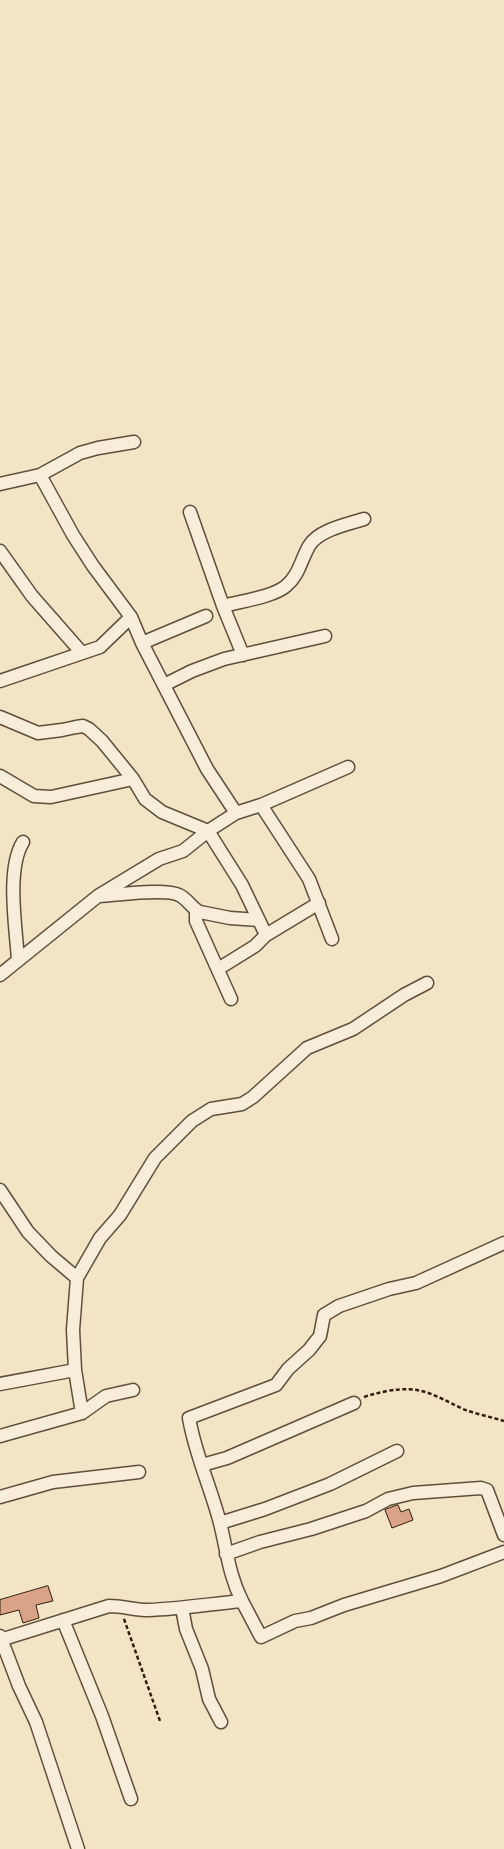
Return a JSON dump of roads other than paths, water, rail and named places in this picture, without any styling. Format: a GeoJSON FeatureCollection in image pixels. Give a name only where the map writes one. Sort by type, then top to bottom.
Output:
{"type":"FeatureCollection","features":[{"type":"Feature","properties":{"kind":"street"},"geometry":{"type":"LineString","coordinates":[[0,484],[40,475],[80,453],[134,442]]}},
{"type":"Feature","properties":{"kind":"street"},"geometry":{"type":"LineString","coordinates":[[40,475],[73,536],[131,618],[207,769],[236,814]]}},
{"type":"Feature","properties":{"kind":"street"},"geometry":{"type":"LineString","coordinates":[[190,512],[223,606],[243,655]]}},
{"type":"Feature","properties":{"kind":"street"},"geometry":{"type":"LineString","coordinates":[[223,606],[276,594],[288,586],[299,570],[310,544],[322,534],[339,526],[364,519]]}},
{"type":"Feature","properties":{"kind":"street"},"geometry":{"type":"LineString","coordinates":[[0,551],[32,596],[82,653]]}},
{"type":"Feature","properties":{"kind":"street"},"geometry":{"type":"LineString","coordinates":[[142,643],[206,616]]}},
{"type":"Feature","properties":{"kind":"street"},"geometry":{"type":"LineString","coordinates":[[0,681],[100,647],[131,618]]}},
{"type":"Feature","properties":{"kind":"street"},"geometry":{"type":"LineString","coordinates":[[164,685],[224,659],[325,636]]}},
{"type":"Feature","properties":{"kind":"street"},"geometry":{"type":"LineString","coordinates":[[0,716],[38,732],[83,726],[89,729],[102,741],[133,779],[145,798],[162,812],[208,831],[242,885],[266,936]]}},
{"type":"Feature","properties":{"kind":"street"},"geometry":{"type":"LineString","coordinates":[[0,975],[98,896],[160,859],[183,851],[208,831],[236,814],[262,805],[348,767]]}},
{"type":"Feature","properties":{"kind":"street"},"geometry":{"type":"LineString","coordinates":[[0,776],[34,796],[51,797],[133,779]]}},
{"type":"Feature","properties":{"kind":"street"},"geometry":{"type":"LineString","coordinates":[[262,805],[309,879],[332,939]]}},
{"type":"Feature","properties":{"kind":"street"},"geometry":{"type":"LineString","coordinates":[[18,960],[14,870],[17,851],[23,842]]}},
{"type":"Feature","properties":{"kind":"street"},"geometry":{"type":"LineString","coordinates":[[98,896],[151,892],[174,893],[180,895],[196,911],[230,918],[259,920]]}},
{"type":"Feature","properties":{"kind":"street"},"geometry":{"type":"LineString","coordinates":[[218,969],[319,903]]}},
{"type":"Feature","properties":{"kind":"street"},"geometry":{"type":"LineString","coordinates":[[196,911],[196,921],[231,999]]}},
{"type":"Feature","properties":{"kind":"street"},"geometry":{"type":"LineString","coordinates":[[82,1413],[75,1370],[73,1330],[77,1278],[100,1238],[120,1214],[154,1158],[192,1121],[211,1109],[242,1104],[253,1097],[307,1048],[354,1029],[404,995],[427,983]]}},
{"type":"Feature","properties":{"kind":"street"},"geometry":{"type":"LineString","coordinates":[[0,1190],[28,1232],[51,1256],[77,1278]]}},
{"type":"Feature","properties":{"kind":"street"},"geometry":{"type":"LineString","coordinates":[[504,1243],[416,1283],[380,1292],[339,1306],[324,1315],[320,1336],[309,1350],[288,1369],[276,1385],[189,1418],[192,1437],[220,1523],[233,1584],[261,1637],[295,1621],[311,1618],[344,1605],[441,1576],[504,1552]]}},
{"type":"Feature","properties":{"kind":"street"},"geometry":{"type":"LineString","coordinates":[[0,1384],[75,1370]]}},
{"type":"Feature","properties":{"kind":"street"},"geometry":{"type":"LineString","coordinates":[[2,1431],[82,1413],[106,1396],[133,1390]]}},
{"type":"Feature","properties":{"kind":"street"},"geometry":{"type":"LineString","coordinates":[[202,1466],[227,1458],[354,1402]]}},
{"type":"Feature","properties":{"kind":"street"},"geometry":{"type":"LineString","coordinates":[[220,1523],[265,1509],[330,1484],[397,1451]]}},
{"type":"Feature","properties":{"kind":"street"},"geometry":{"type":"LineString","coordinates":[[0,1497],[53,1482],[139,1472]]}},
{"type":"Feature","properties":{"kind":"street"},"geometry":{"type":"LineString","coordinates":[[226,1554],[366,1511],[388,1500],[413,1492],[481,1488],[487,1490],[504,1535]]}},
{"type":"Feature","properties":{"kind":"street"},"geometry":{"type":"LineString","coordinates":[[78,1849],[36,1722],[0,1639],[109,1606],[130,1609],[182,1608],[242,1601]]}},
{"type":"Feature","properties":{"kind":"street"},"geometry":{"type":"LineString","coordinates":[[182,1608],[186,1629],[202,1669],[209,1699],[221,1722]]}},
{"type":"Feature","properties":{"kind":"street"},"geometry":{"type":"LineString","coordinates":[[63,1620],[102,1716],[131,1799]]}}]}
